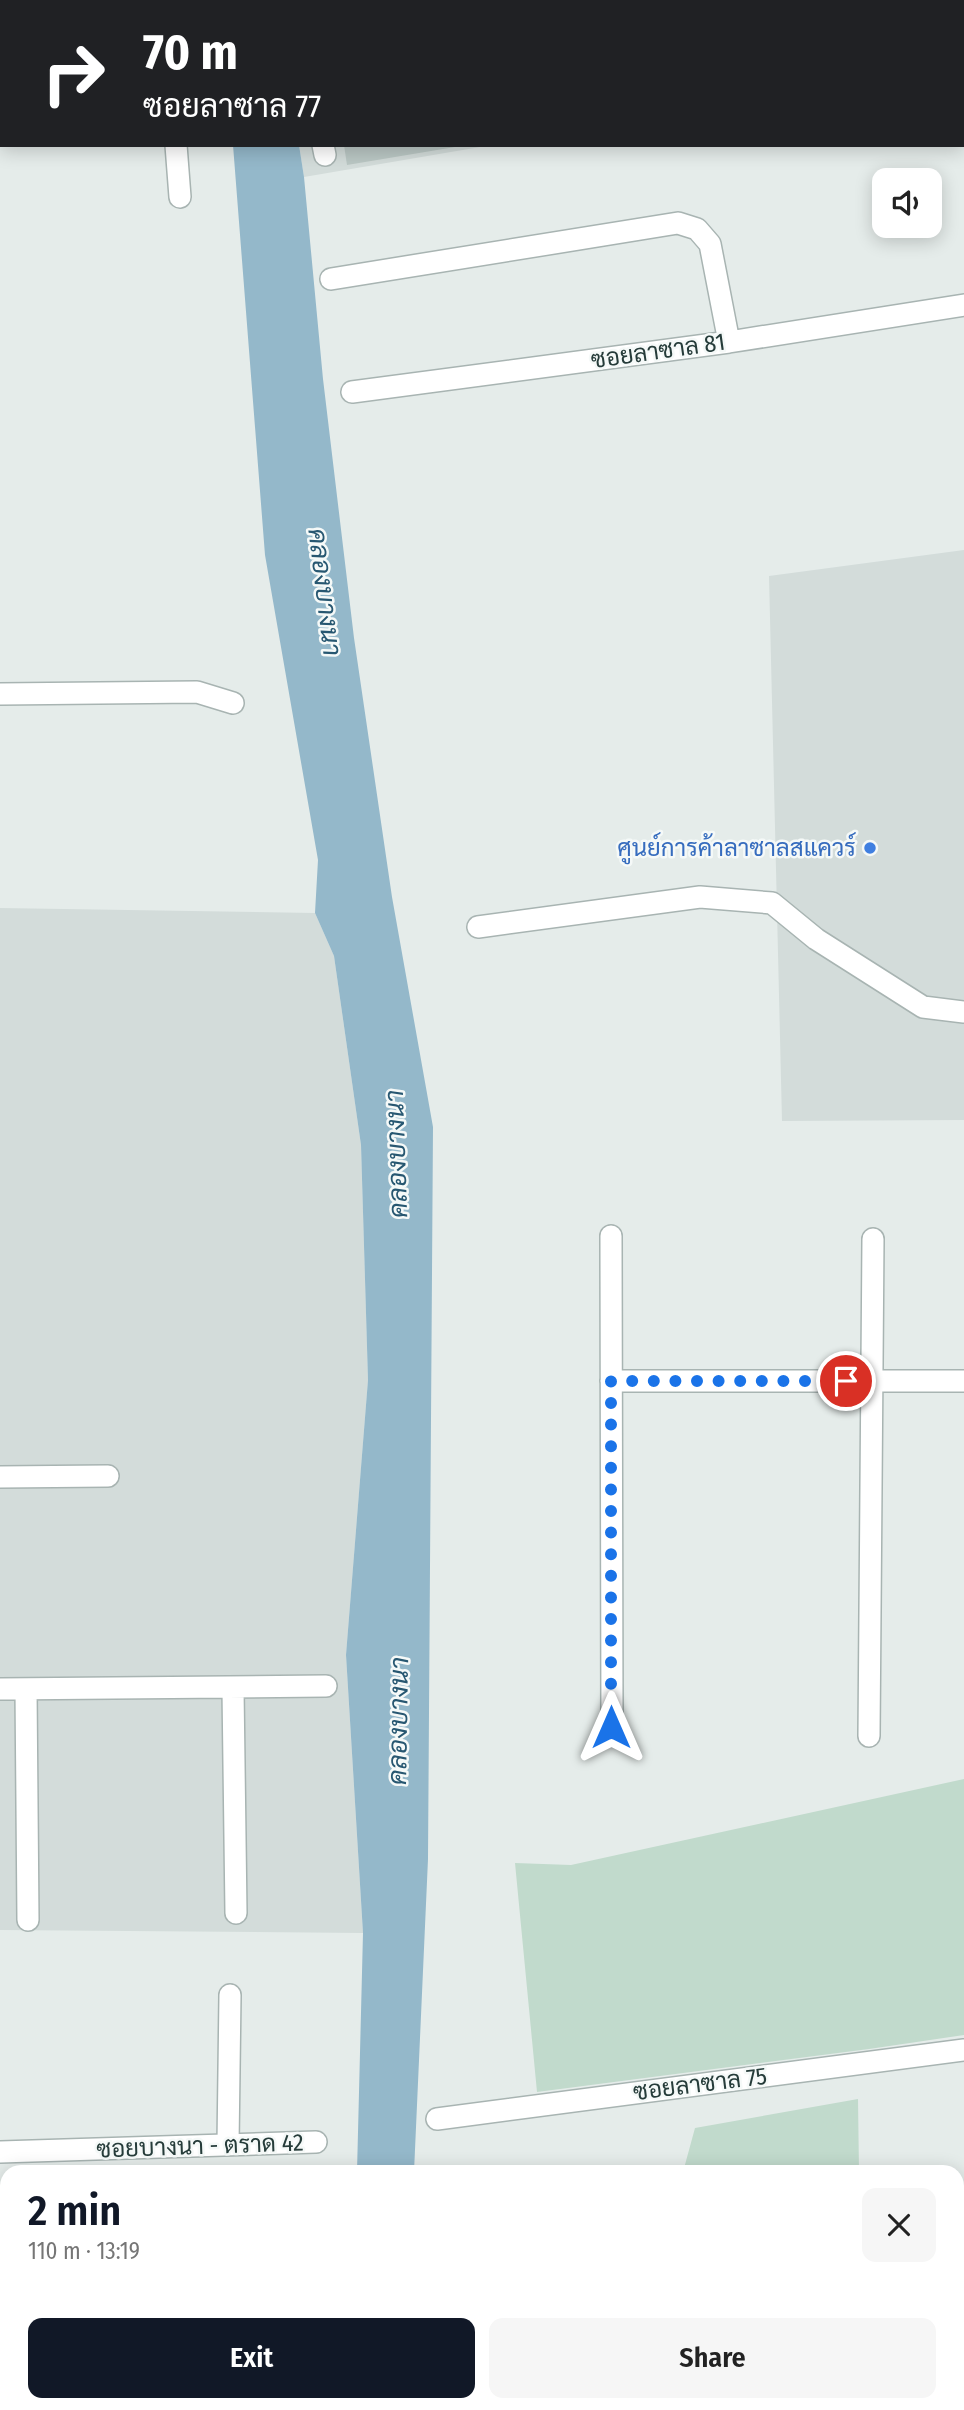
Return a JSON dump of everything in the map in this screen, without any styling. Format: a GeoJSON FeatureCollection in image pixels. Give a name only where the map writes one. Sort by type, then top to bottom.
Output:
{"type":"FeatureCollection","features":[{"type":"Feature","properties":{"kind":"street"},"geometry":{"type":"LineString","coordinates":[[176,147],[180,197]]}},
{"type":"Feature","properties":{"kind":"street"},"geometry":{"type":"LineString","coordinates":[[331,279],[678,223],[697,229],[710,244],[729,342]]}},
{"type":"Feature","properties":{"kind":"street","name":"ซอยลาซาล 81"},"geometry":{"type":"LineString","coordinates":[[352,392],[729,342],[964,305]]}},
{"type":"Feature","properties":{"kind":"street"},"geometry":{"type":"LineString","coordinates":[[0,694],[197,692],[233,704]]}},
{"type":"Feature","properties":{"kind":"street"},"geometry":{"type":"LineString","coordinates":[[478,926],[701,897],[772,902],[816,939],[923,1007],[964,1013]]}},
{"type":"Feature","properties":{"kind":"street"},"geometry":{"type":"LineString","coordinates":[[611,1236],[611,1727]]}},
{"type":"Feature","properties":{"kind":"street"},"geometry":{"type":"LineString","coordinates":[[869,1736],[873,1239]]}},
{"type":"Feature","properties":{"kind":"street"},"geometry":{"type":"LineString","coordinates":[[611,1381],[964,1381]]}},
{"type":"Feature","properties":{"kind":"street"},"geometry":{"type":"LineString","coordinates":[[0,1477],[108,1476]]}},
{"type":"Feature","properties":{"kind":"street"},"geometry":{"type":"LineString","coordinates":[[0,1689],[233,1689],[326,1686]]}},
{"type":"Feature","properties":{"kind":"street"},"geometry":{"type":"LineString","coordinates":[[26,1689],[28,1920]]}},
{"type":"Feature","properties":{"kind":"street"},"geometry":{"type":"LineString","coordinates":[[233,1689],[236,1913]]}},
{"type":"Feature","properties":{"kind":"street"},"geometry":{"type":"LineString","coordinates":[[228,2145],[230,1995]]}},
{"type":"Feature","properties":{"kind":"street","name":"ซอยลาซาล 75"},"geometry":{"type":"LineString","coordinates":[[437,2119],[964,2050]]}},
{"type":"Feature","properties":{"kind":"street","name":"ซอยบางนา - ตราด 42"},"geometry":{"type":"LineString","coordinates":[[0,2152],[316,2142]]}},
{"type":"Feature","properties":{"kind":"shaded area"},"geometry":{"type":"Polygon","coordinates":[[[299,147],[480,147],[304,177],[299,147]]]}},
{"type":"Feature","properties":{"kind":"shaded area","name":"ศูนย์การค้าลาซาลสแควร์"},"geometry":{"type":"Polygon","coordinates":[[[964,550],[964,1120],[782,1121],[769,576],[964,550]]]}},
{"type":"Feature","properties":{"kind":"shaded area"},"geometry":{"type":"Polygon","coordinates":[[[0,908],[315,913],[334,956],[361,1145],[368,1380],[346,1655],[363,1933],[0,1930],[0,908]]]}},
{"type":"Feature","properties":{"kind":"green space"},"geometry":{"type":"Polygon","coordinates":[[[964,1779],[964,2035],[537,2092],[515,1863],[571,1865],[964,1779]]]}},
{"type":"Feature","properties":{"kind":"green space"},"geometry":{"type":"Polygon","coordinates":[[[858,2099],[859,2165],[685,2165],[695,2128],[858,2099]]]}},
{"type":"Feature","properties":{"kind":"water","name":"คลองบางนา"},"geometry":{"type":"Polygon","coordinates":[[[233,147],[299,147],[323,379],[354,638],[392,897],[433,1127],[428,1859],[414,2165],[357,2165],[363,1933],[346,1655],[368,1380],[361,1145],[334,956],[315,913],[318,860],[265,555],[233,147]]]}},
{"type":"Feature","properties":{"kind":"building"},"geometry":{"type":"Polygon","coordinates":[[[344,147],[455,147],[347,165],[344,147]]]}},
{"type":"Feature","properties":{"kind":"place","name":"ศูนย์การค้าลาซาลสแควร์"},"geometry":{"type":"Point","coordinates":[870,848]}},
{"type":"Feature","properties":{"kind":"route"},"geometry":{"type":"LineString","coordinates":[[611,1727],[611,1381],[846,1381]]}}]}
